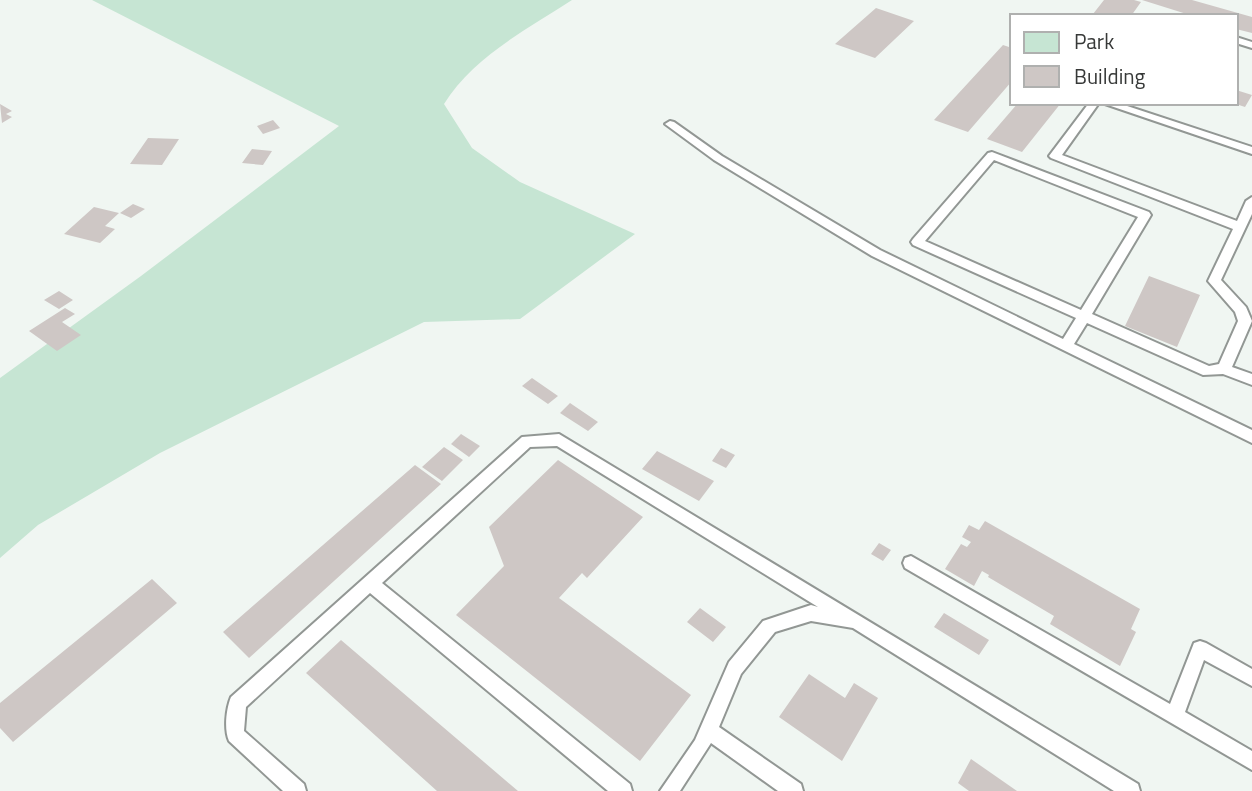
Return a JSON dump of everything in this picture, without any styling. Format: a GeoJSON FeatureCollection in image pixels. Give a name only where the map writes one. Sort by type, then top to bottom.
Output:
{"type":"FeatureCollection","features":[{"type":"Feature","properties":{"kind":"lane"},"geometry":{"type":"LineString","coordinates":[[1093,105],[1055,156],[1240,227]]}},
{"type":"Feature","properties":{"kind":"lane"},"geometry":{"type":"LineString","coordinates":[[1113,105],[1252,151]]}},
{"type":"Feature","properties":{"kind":"lane"},"geometry":{"type":"LineString","coordinates":[[670,124],[718,158],[876,253],[1252,437]]}},
{"type":"Feature","properties":{"kind":"lane"},"geometry":{"type":"LineString","coordinates":[[1066,346],[1083,316],[1145,215],[992,155],[917,242],[1083,316],[1208,371],[1224,369],[1252,380]]}},
{"type":"Feature","properties":{"kind":"lane"},"geometry":{"type":"LineString","coordinates":[[1224,369],[1245,321],[1241,310],[1214,281],[1252,201]]}},
{"type":"Feature","properties":{"kind":"lane"},"geometry":{"type":"LineString","coordinates":[[297,791],[235,736],[237,704],[527,441],[559,440],[1131,791]]}},
{"type":"Feature","properties":{"kind":"lane"},"geometry":{"type":"LineString","coordinates":[[911,563],[1252,761]]}},
{"type":"Feature","properties":{"kind":"lane"},"geometry":{"type":"LineString","coordinates":[[370,583],[623,791]]}},
{"type":"Feature","properties":{"kind":"lane"},"geometry":{"type":"LineString","coordinates":[[669,791],[701,746],[735,668],[769,626],[811,613],[856,621]]}},
{"type":"Feature","properties":{"kind":"lane"},"geometry":{"type":"LineString","coordinates":[[1174,716],[1200,649],[1252,678]]}},
{"type":"Feature","properties":{"kind":"lane"},"geometry":{"type":"LineString","coordinates":[[708,730],[794,791]]}},
{"type":"Feature","properties":{"kind":"green space"},"geometry":{"type":"Polygon","coordinates":[[[92,0],[572,0],[519,34],[469,72],[444,104],[472,148],[520,182],[635,234],[520,319],[424,322],[160,453],[38,525],[0,558],[0,378],[141,276],[339,126],[92,0]]]}},
{"type":"Feature","properties":{"kind":"building"},"geometry":{"type":"Polygon","coordinates":[[[1104,0],[1141,2],[1132,14],[1093,14],[1104,0]]]}},
{"type":"Feature","properties":{"kind":"building"},"geometry":{"type":"Polygon","coordinates":[[[1142,0],[1192,0],[1252,17],[1252,33],[1238,30],[1238,14],[1187,14],[1142,0]]]}},
{"type":"Feature","properties":{"kind":"building"},"geometry":{"type":"Polygon","coordinates":[[[876,8],[914,21],[875,58],[835,44],[876,8]]]}},
{"type":"Feature","properties":{"kind":"building"},"geometry":{"type":"Polygon","coordinates":[[[1003,45],[1010,47],[1010,83],[968,132],[934,120],[1003,45]]]}},
{"type":"Feature","properties":{"kind":"building"},"geometry":{"type":"Polygon","coordinates":[[[1238,91],[1252,95],[1245,107],[1238,105],[1238,91]]]}},
{"type":"Feature","properties":{"kind":"building"},"geometry":{"type":"Polygon","coordinates":[[[0,104],[12,111],[6,114],[12,117],[2,123],[0,104]]]}},
{"type":"Feature","properties":{"kind":"building"},"geometry":{"type":"Polygon","coordinates":[[[1016,105],[1059,105],[1022,152],[987,139],[1016,105]]]}},
{"type":"Feature","properties":{"kind":"building"},"geometry":{"type":"Polygon","coordinates":[[[273,120],[280,128],[263,134],[257,126],[273,120]]]}},
{"type":"Feature","properties":{"kind":"building"},"geometry":{"type":"Polygon","coordinates":[[[148,138],[179,139],[162,165],[130,164],[148,138]]]}},
{"type":"Feature","properties":{"kind":"building"},"geometry":{"type":"Polygon","coordinates":[[[252,149],[272,151],[263,165],[242,163],[252,149]]]}},
{"type":"Feature","properties":{"kind":"building"},"geometry":{"type":"Polygon","coordinates":[[[133,204],[145,209],[131,218],[120,213],[133,204]]]}},
{"type":"Feature","properties":{"kind":"building"},"geometry":{"type":"Polygon","coordinates":[[[94,207],[119,213],[105,226],[115,229],[100,243],[64,234],[94,207]]]}},
{"type":"Feature","properties":{"kind":"building"},"geometry":{"type":"Polygon","coordinates":[[[1149,276],[1200,295],[1177,347],[1125,326],[1149,276]]]}},
{"type":"Feature","properties":{"kind":"building"},"geometry":{"type":"Polygon","coordinates":[[[59,291],[73,300],[59,309],[44,300],[59,291]]]}},
{"type":"Feature","properties":{"kind":"building"},"geometry":{"type":"Polygon","coordinates":[[[65,308],[75,314],[62,322],[81,335],[57,351],[29,331],[65,308]]]}},
{"type":"Feature","properties":{"kind":"building"},"geometry":{"type":"Polygon","coordinates":[[[532,378],[558,396],[548,404],[522,386],[532,378]]]}},
{"type":"Feature","properties":{"kind":"building"},"geometry":{"type":"Polygon","coordinates":[[[570,403],[598,422],[588,431],[560,413],[570,403]]]}},
{"type":"Feature","properties":{"kind":"building"},"geometry":{"type":"Polygon","coordinates":[[[461,434],[480,446],[469,457],[451,444],[461,434]]]}},
{"type":"Feature","properties":{"kind":"building"},"geometry":{"type":"Polygon","coordinates":[[[444,447],[463,460],[442,481],[422,467],[444,447]]]}},
{"type":"Feature","properties":{"kind":"building"},"geometry":{"type":"Polygon","coordinates":[[[721,448],[735,455],[726,468],[712,461],[721,448]]]}},
{"type":"Feature","properties":{"kind":"building"},"geometry":{"type":"Polygon","coordinates":[[[657,451],[714,481],[699,501],[642,469],[657,451]]]}},
{"type":"Feature","properties":{"kind":"building"},"geometry":{"type":"Polygon","coordinates":[[[558,460],[643,517],[587,578],[582,573],[559,598],[691,695],[640,761],[456,615],[504,566],[489,527],[558,460]]]}},
{"type":"Feature","properties":{"kind":"building"},"geometry":{"type":"Polygon","coordinates":[[[415,465],[441,484],[249,658],[223,632],[415,465]]]}},
{"type":"Feature","properties":{"kind":"building"},"geometry":{"type":"Polygon","coordinates":[[[985,521],[1140,609],[1131,629],[1136,632],[1120,666],[1050,624],[1054,616],[982,571],[974,586],[945,569],[961,544],[967,547],[971,542],[962,537],[969,525],[979,530],[985,521]]]}},
{"type":"Feature","properties":{"kind":"building"},"geometry":{"type":"Polygon","coordinates":[[[879,543],[891,550],[883,561],[871,554],[879,543]]]}},
{"type":"Feature","properties":{"kind":"building"},"geometry":{"type":"Polygon","coordinates":[[[152,579],[177,603],[13,742],[0,728],[0,703],[152,579]]]}},
{"type":"Feature","properties":{"kind":"building"},"geometry":{"type":"Polygon","coordinates":[[[700,608],[726,627],[713,642],[687,622],[700,608]]]}},
{"type":"Feature","properties":{"kind":"building"},"geometry":{"type":"Polygon","coordinates":[[[944,613],[989,640],[979,655],[934,627],[944,613]]]}},
{"type":"Feature","properties":{"kind":"building"},"geometry":{"type":"Polygon","coordinates":[[[341,640],[518,791],[437,791],[306,673],[341,640]]]}},
{"type":"Feature","properties":{"kind":"building"},"geometry":{"type":"Polygon","coordinates":[[[809,674],[845,698],[854,683],[878,698],[842,761],[779,717],[809,674]]]}},
{"type":"Feature","properties":{"kind":"building"},"geometry":{"type":"Polygon","coordinates":[[[971,759],[1017,791],[969,791],[958,783],[971,759]]]}}]}
